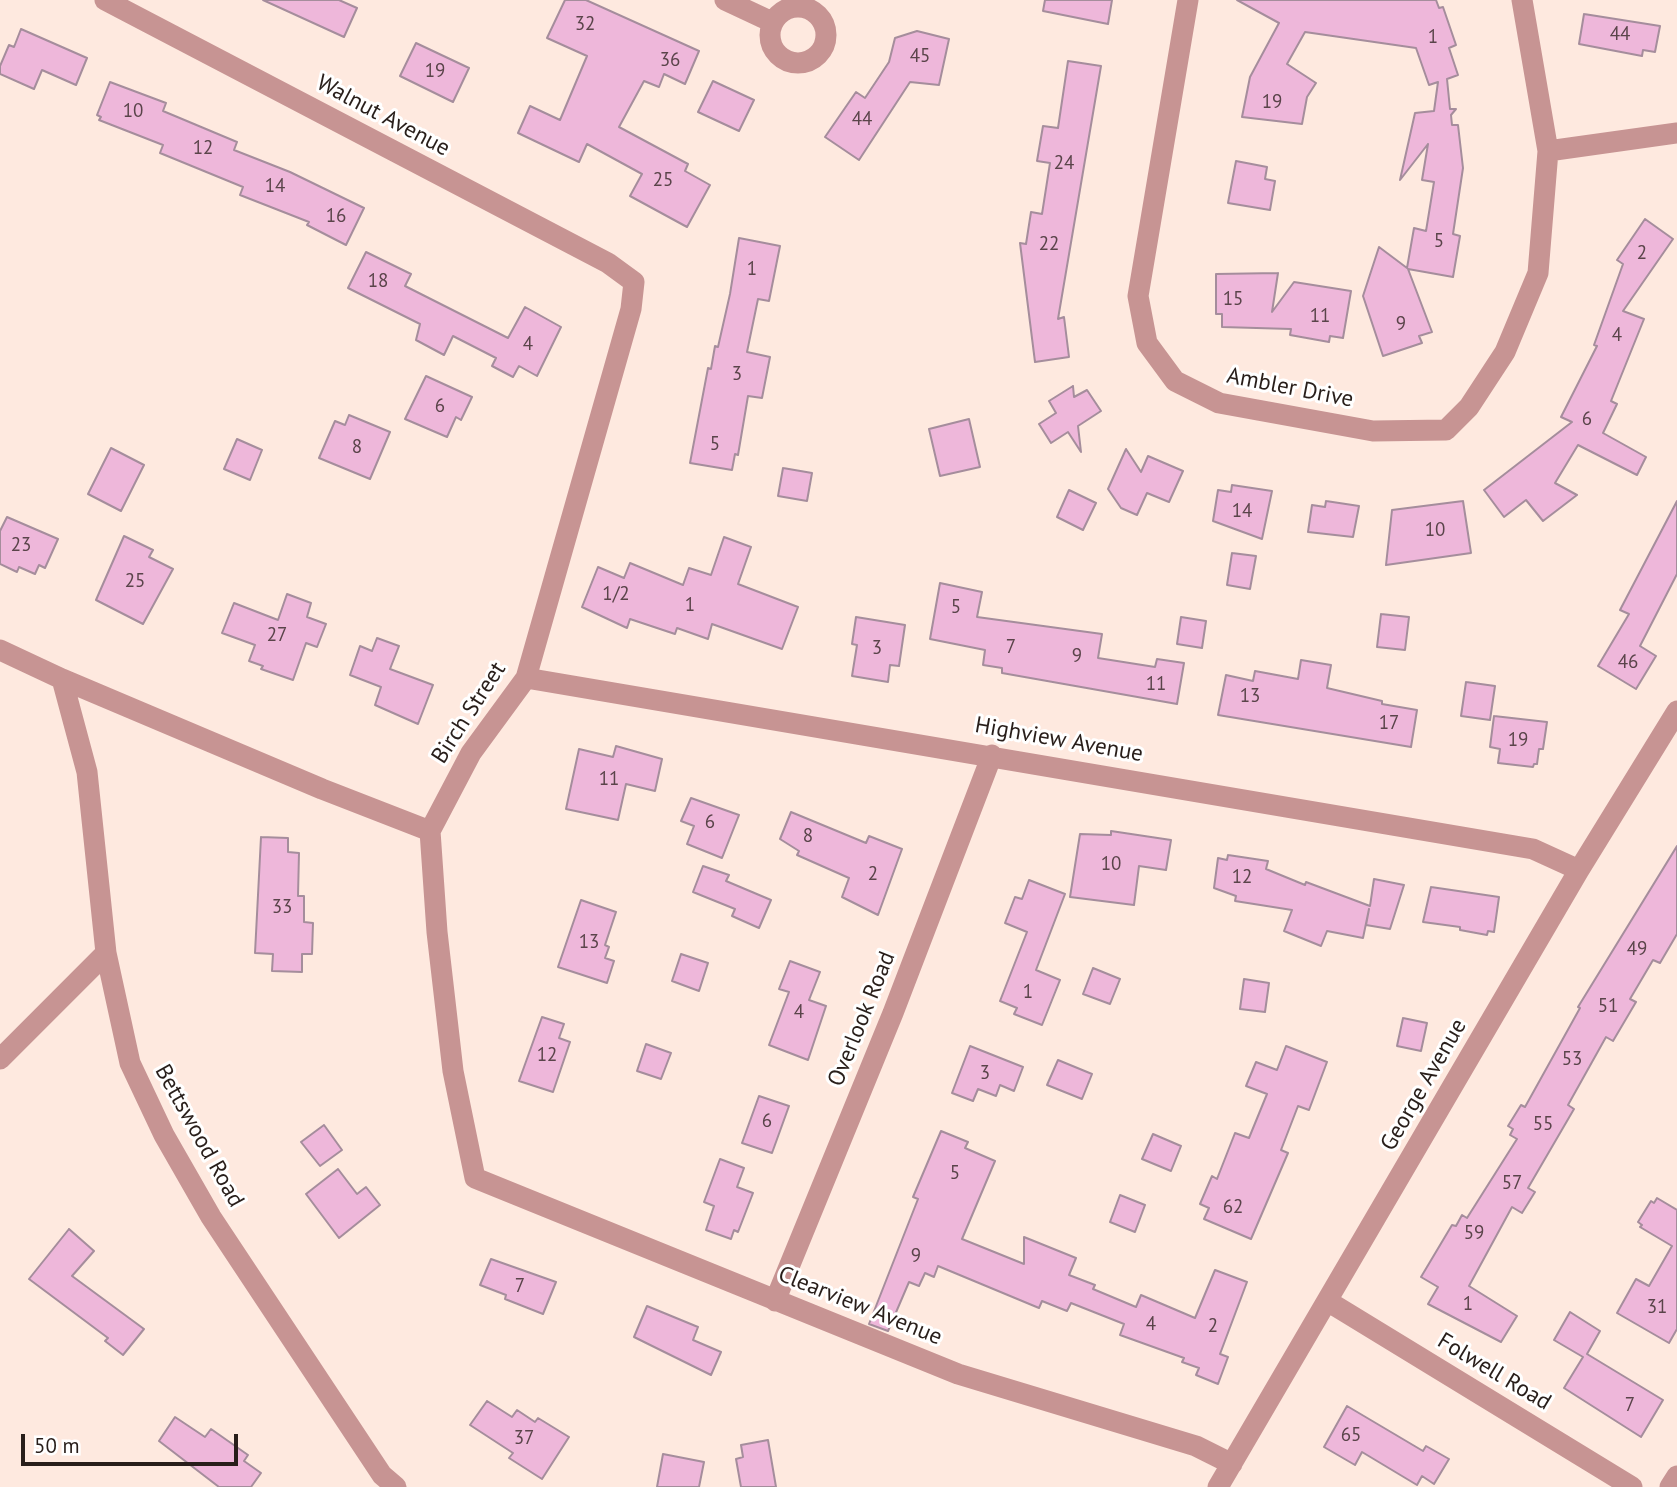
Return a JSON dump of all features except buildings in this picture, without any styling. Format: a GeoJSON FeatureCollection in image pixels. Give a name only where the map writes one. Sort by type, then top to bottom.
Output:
{"type":"FeatureCollection","features":[{"type":"Feature","properties":{"kind":"street","name":"Walnut Avenue"},"geometry":{"type":"LineString","coordinates":[[104,0],[608,263],[634,282]]}},
{"type":"Feature","properties":{"kind":"street"},"geometry":{"type":"LineString","coordinates":[[725,0],[772,22]]}},
{"type":"Feature","properties":{"kind":"street","name":"Ambler Drive"},"geometry":{"type":"LineString","coordinates":[[1188,0],[1138,296],[1147,343],[1175,381],[1219,403],[1373,432],[1446,430],[1469,407],[1505,352],[1538,273],[1548,151],[1522,0]]}},
{"type":"Feature","properties":{"kind":"street"},"geometry":{"type":"LineString","coordinates":[[1548,151],[1677,133]]}},
{"type":"Feature","properties":{"kind":"street","name":"Birch Street"},"geometry":{"type":"LineString","coordinates":[[430,831],[471,753],[526,678],[631,309],[634,282]]}},
{"type":"Feature","properties":{"kind":"street"},"geometry":{"type":"LineString","coordinates":[[0,650],[322,789],[430,831]]}},
{"type":"Feature","properties":{"kind":"street","name":"Highview Avenue"},"geometry":{"type":"LineString","coordinates":[[526,678],[992,755],[1533,849],[1579,870]]}},
{"type":"Feature","properties":{"kind":"street","name":"Bettswood Road"},"geometry":{"type":"LineString","coordinates":[[62,679],[87,772],[106,953],[130,1063],[164,1135],[211,1217],[386,1483]]}},
{"type":"Feature","properties":{"kind":"street","name":"George Avenue"},"geometry":{"type":"LineString","coordinates":[[1218,1487],[1329,1302],[1579,870],[1677,710]]}},
{"type":"Feature","properties":{"kind":"street","name":"Overlook Road"},"geometry":{"type":"LineString","coordinates":[[775,1301],[893,1013],[992,755]]}},
{"type":"Feature","properties":{"kind":"street","name":"Clearview Avenue"},"geometry":{"type":"LineString","coordinates":[[430,831],[437,932],[453,1071],[475,1178],[958,1374],[1196,1446],[1232,1464]]}},
{"type":"Feature","properties":{"kind":"street"},"geometry":{"type":"LineString","coordinates":[[0,1059],[106,953]]}},
{"type":"Feature","properties":{"kind":"street","name":"Folwell Road"},"geometry":{"type":"LineString","coordinates":[[1329,1302],[1632,1487]]}},
{"type":"Feature","properties":{"kind":"street"},"geometry":{"type":"LineString","coordinates":[[1670,1487],[1677,1476]]}}]}
